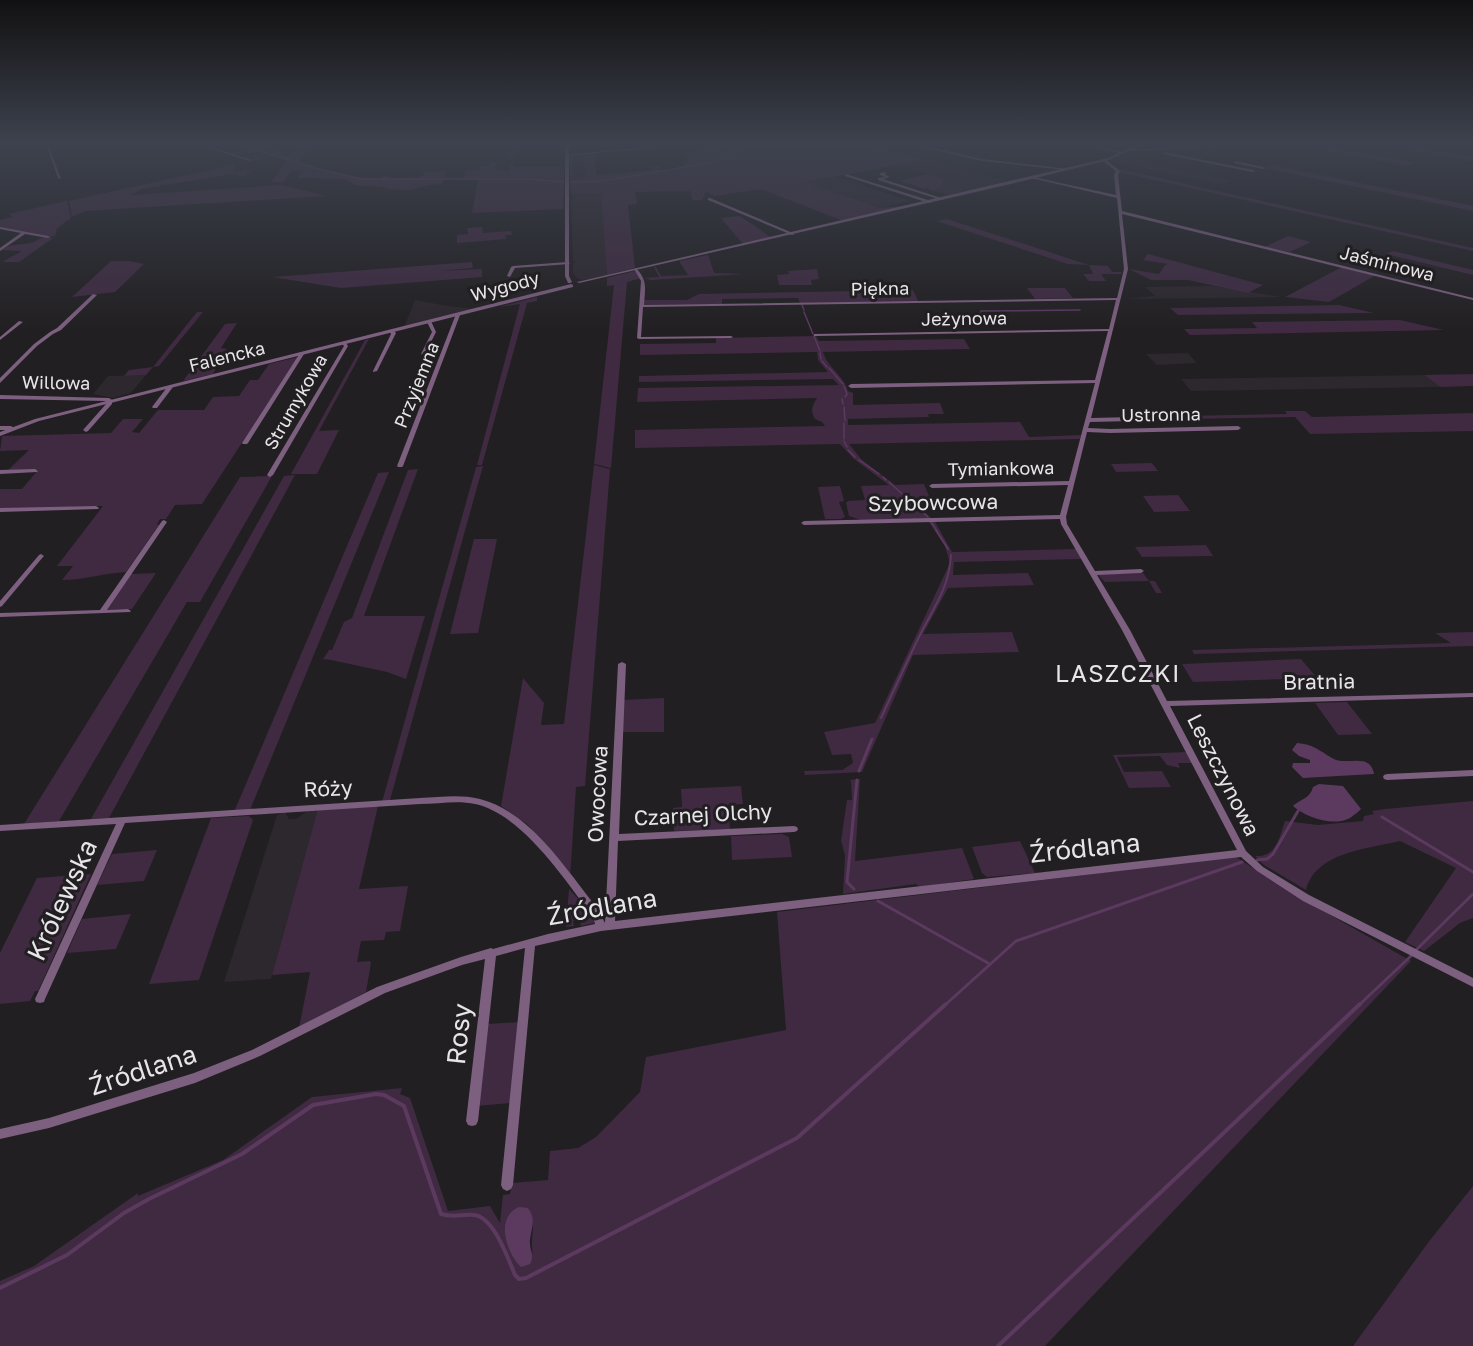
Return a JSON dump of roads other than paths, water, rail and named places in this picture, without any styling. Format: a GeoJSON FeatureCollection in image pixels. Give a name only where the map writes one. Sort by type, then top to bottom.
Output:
{"type":"FeatureCollection","features":[{"type":"Feature","properties":{"kind":"street"},"geometry":{"type":"LineString","coordinates":[[567,207],[568,275],[574,283]]}},
{"type":"Feature","properties":{"kind":"street"},"geometry":{"type":"LineString","coordinates":[[728,207],[793,234]]}},
{"type":"Feature","properties":{"kind":"street","name":"Wygody"},"geometry":{"type":"LineString","coordinates":[[460,315],[574,283],[910,207]]}},
{"type":"Feature","properties":{"kind":"street"},"geometry":{"type":"LineString","coordinates":[[1063,517],[1126,269],[1120,207]]}},
{"type":"Feature","properties":{"kind":"street","name":"Jaśminowa"},"geometry":{"type":"LineString","coordinates":[[1120,212],[1473,299]]}},
{"type":"Feature","properties":{"kind":"street"},"geometry":{"type":"LineString","coordinates":[[0,228],[48,237]]}},
{"type":"Feature","properties":{"kind":"street"},"geometry":{"type":"LineString","coordinates":[[0,250],[24,233]]}},
{"type":"Feature","properties":{"kind":"street"},"geometry":{"type":"LineString","coordinates":[[509,276],[513,267],[568,263]]}},
{"type":"Feature","properties":{"kind":"street"},"geometry":{"type":"LineString","coordinates":[[636,269],[643,281],[639,338],[731,337]]}},
{"type":"Feature","properties":{"kind":"street"},"geometry":{"type":"LineString","coordinates":[[0,381],[51,332],[59,329],[96,295]]}},
{"type":"Feature","properties":{"kind":"street","name":"Piękna"},"geometry":{"type":"LineString","coordinates":[[641,306],[1119,299]]}},
{"type":"Feature","properties":{"kind":"street","name":"Falencka"},"geometry":{"type":"LineString","coordinates":[[0,434],[11,428],[110,402],[460,315]]}},
{"type":"Feature","properties":{"kind":"street","name":"Przyjemna"},"geometry":{"type":"LineString","coordinates":[[400,466],[460,315]]}},
{"type":"Feature","properties":{"kind":"street"},"geometry":{"type":"LineString","coordinates":[[0,339],[21,322]]}},
{"type":"Feature","properties":{"kind":"street"},"geometry":{"type":"LineString","coordinates":[[423,354],[434,332],[429,322]]}},
{"type":"Feature","properties":{"kind":"street","name":"Jeżynowa"},"geometry":{"type":"LineString","coordinates":[[816,335],[1111,330]]}},
{"type":"Feature","properties":{"kind":"street"},"geometry":{"type":"LineString","coordinates":[[375,371],[394,333],[392,332]]}},
{"type":"Feature","properties":{"kind":"street","name":"Strumykowa"},"geometry":{"type":"LineString","coordinates":[[270,475],[346,346],[344,344]]}},
{"type":"Feature","properties":{"kind":"street"},"geometry":{"type":"LineString","coordinates":[[245,443],[302,354]]}},
{"type":"Feature","properties":{"kind":"street"},"geometry":{"type":"LineString","coordinates":[[851,386],[1098,381]]}},
{"type":"Feature","properties":{"kind":"street"},"geometry":{"type":"LineString","coordinates":[[155,407],[170,387]]}},
{"type":"Feature","properties":{"kind":"street","name":"Willowa"},"geometry":{"type":"LineString","coordinates":[[0,397],[106,399],[110,402]]}},
{"type":"Feature","properties":{"kind":"street"},"geometry":{"type":"LineString","coordinates":[[86,430],[110,402]]}},
{"type":"Feature","properties":{"kind":"street"},"geometry":{"type":"LineString","coordinates":[[1088,420],[1179,418]]}},
{"type":"Feature","properties":{"kind":"street"},"geometry":{"type":"LineString","coordinates":[[0,428],[11,428]]}},
{"type":"Feature","properties":{"kind":"street","name":"Ustronna"},"geometry":{"type":"LineString","coordinates":[[1086,430],[1238,428]]}},
{"type":"Feature","properties":{"kind":"street"},"geometry":{"type":"LineString","coordinates":[[0,472],[35,471]]}},
{"type":"Feature","properties":{"kind":"street","name":"Tymiankowa"},"geometry":{"type":"LineString","coordinates":[[932,486],[1072,483]]}},
{"type":"Feature","properties":{"kind":"street"},"geometry":{"type":"LineString","coordinates":[[0,510],[96,508]]}},
{"type":"Feature","properties":{"kind":"street","name":"Szybowcowa"},"geometry":{"type":"LineString","coordinates":[[804,523],[1063,517]]}},
{"type":"Feature","properties":{"kind":"street","name":"Leszczynowa"},"geometry":{"type":"LineString","coordinates":[[1063,517],[1066,529],[1166,704],[1243,853],[1260,869],[1306,898],[1400,948],[1473,983]]}},
{"type":"Feature","properties":{"kind":"street"},"geometry":{"type":"LineString","coordinates":[[102,612],[164,522]]}},
{"type":"Feature","properties":{"kind":"street"},"geometry":{"type":"LineString","coordinates":[[0,605],[41,556]]}},
{"type":"Feature","properties":{"kind":"street"},"geometry":{"type":"LineString","coordinates":[[1093,573],[1142,571]]}},
{"type":"Feature","properties":{"kind":"street"},"geometry":{"type":"LineString","coordinates":[[0,615],[128,611]]}},
{"type":"Feature","properties":{"kind":"street","name":"Owocowa"},"geometry":{"type":"LineString","coordinates":[[605,926],[614,838],[622,664]]}},
{"type":"Feature","properties":{"kind":"street","name":"Bratnia"},"geometry":{"type":"LineString","coordinates":[[1166,704],[1473,695]]}},
{"type":"Feature","properties":{"kind":"street"},"geometry":{"type":"LineString","coordinates":[[1387,777],[1473,773]]}},
{"type":"Feature","properties":{"kind":"street","name":"Róży"},"geometry":{"type":"LineString","coordinates":[[0,828],[420,801],[477,801],[502,810],[532,836],[605,926]]}},
{"type":"Feature","properties":{"kind":"street","name":"Królewska"},"geometry":{"type":"LineString","coordinates":[[40,999],[122,820]]}},
{"type":"Feature","properties":{"kind":"street","name":"Czarnej Olchy"},"geometry":{"type":"LineString","coordinates":[[614,838],[794,829]]}},
{"type":"Feature","properties":{"kind":"street","name":"Źródlana"},"geometry":{"type":"LineString","coordinates":[[0,1134],[76,1115],[205,1074],[264,1049],[381,990],[491,952],[605,926],[1243,853]]}},
{"type":"Feature","properties":{"kind":"street"},"geometry":{"type":"LineString","coordinates":[[507,1185],[530,943]]}},
{"type":"Feature","properties":{"kind":"street","name":"Rosy"},"geometry":{"type":"LineString","coordinates":[[472,1121],[491,952]]}},
{"type":"Feature","properties":{"kind":"waterway"},"geometry":{"type":"LineString","coordinates":[[802,305],[804,310]]}},
{"type":"Feature","properties":{"kind":"waterway"},"geometry":{"type":"LineString","coordinates":[[975,325],[981,311],[1080,310]]}},
{"type":"Feature","properties":{"kind":"waterway"},"geometry":{"type":"LineString","coordinates":[[804,312],[813,334]]}},
{"type":"Feature","properties":{"kind":"waterway"},"geometry":{"type":"LineString","coordinates":[[814,336],[820,351]]}},
{"type":"Feature","properties":{"kind":"waterway"},"geometry":{"type":"LineString","coordinates":[[820,353],[821,359]]}},
{"type":"Feature","properties":{"kind":"waterway"},"geometry":{"type":"LineString","coordinates":[[822,361],[827,367]]}},
{"type":"Feature","properties":{"kind":"waterway"},"geometry":{"type":"LineString","coordinates":[[829,368],[843,384]]}},
{"type":"Feature","properties":{"kind":"waterway"},"geometry":{"type":"LineString","coordinates":[[844,386],[847,394],[845,397]]}},
{"type":"Feature","properties":{"kind":"waterway"},"geometry":{"type":"LineString","coordinates":[[842,399],[843,404]]}},
{"type":"Feature","properties":{"kind":"waterway"},"geometry":{"type":"LineString","coordinates":[[844,407],[845,421]]}},
{"type":"Feature","properties":{"kind":"waterway"},"geometry":{"type":"LineString","coordinates":[[844,423],[844,439]]}},
{"type":"Feature","properties":{"kind":"waterway"},"geometry":{"type":"LineString","coordinates":[[844,441],[847,447]]}},
{"type":"Feature","properties":{"kind":"waterway"},"geometry":{"type":"LineString","coordinates":[[848,450],[855,457]]}},
{"type":"Feature","properties":{"kind":"waterway"},"geometry":{"type":"LineString","coordinates":[[859,460],[879,474]]}},
{"type":"Feature","properties":{"kind":"waterway"},"geometry":{"type":"LineString","coordinates":[[883,477],[886,480]]}},
{"type":"Feature","properties":{"kind":"waterway"},"geometry":{"type":"LineString","coordinates":[[889,482],[928,517]]}},
{"type":"Feature","properties":{"kind":"waterway"},"geometry":{"type":"LineString","coordinates":[[931,522],[937,531]]}},
{"type":"Feature","properties":{"kind":"waterway"},"geometry":{"type":"LineString","coordinates":[[936,530],[948,549]]}},
{"type":"Feature","properties":{"kind":"waterway"},"geometry":{"type":"LineString","coordinates":[[881,718],[940,596],[950,567],[951,555]]}},
{"type":"Feature","properties":{"kind":"waterway"},"geometry":{"type":"LineString","coordinates":[[859,771],[872,739]]}},
{"type":"Feature","properties":{"kind":"waterway"},"geometry":{"type":"LineString","coordinates":[[854,889],[847,882],[857,780]]}},
{"type":"Feature","properties":{"kind":"waterway"},"geometry":{"type":"LineString","coordinates":[[1257,860],[1267,859],[1273,854],[1298,811]]}},
{"type":"Feature","properties":{"kind":"waterway"},"geometry":{"type":"LineString","coordinates":[[1382,817],[1473,872]]}},
{"type":"Feature","properties":{"kind":"waterway"},"geometry":{"type":"LineString","coordinates":[[945,1005],[1016,941],[1242,862]]}},
{"type":"Feature","properties":{"kind":"waterway"},"geometry":{"type":"LineString","coordinates":[[1415,951],[1473,894]]}},
{"type":"Feature","properties":{"kind":"waterway"},"geometry":{"type":"LineString","coordinates":[[878,901],[988,963]]}},
{"type":"Feature","properties":{"kind":"waterway"},"geometry":{"type":"LineString","coordinates":[[1359,1005],[1412,955]]}},
{"type":"Feature","properties":{"kind":"waterway"},"geometry":{"type":"LineString","coordinates":[[0,1288],[67,1255],[124,1213],[149,1199],[242,1154],[313,1105],[376,1094],[384,1095],[404,1106],[441,1214],[481,1217],[494,1231],[515,1275],[519,1279],[526,1278],[797,1138],[946,1004]]}},
{"type":"Feature","properties":{"kind":"waterway"},"geometry":{"type":"LineString","coordinates":[[998,1346],[1360,1004]]}},
{"type":"Feature","properties":{"kind":"district","name":"LASZCZKI"},"geometry":{"type":"Point","coordinates":[1118,674]}}]}
